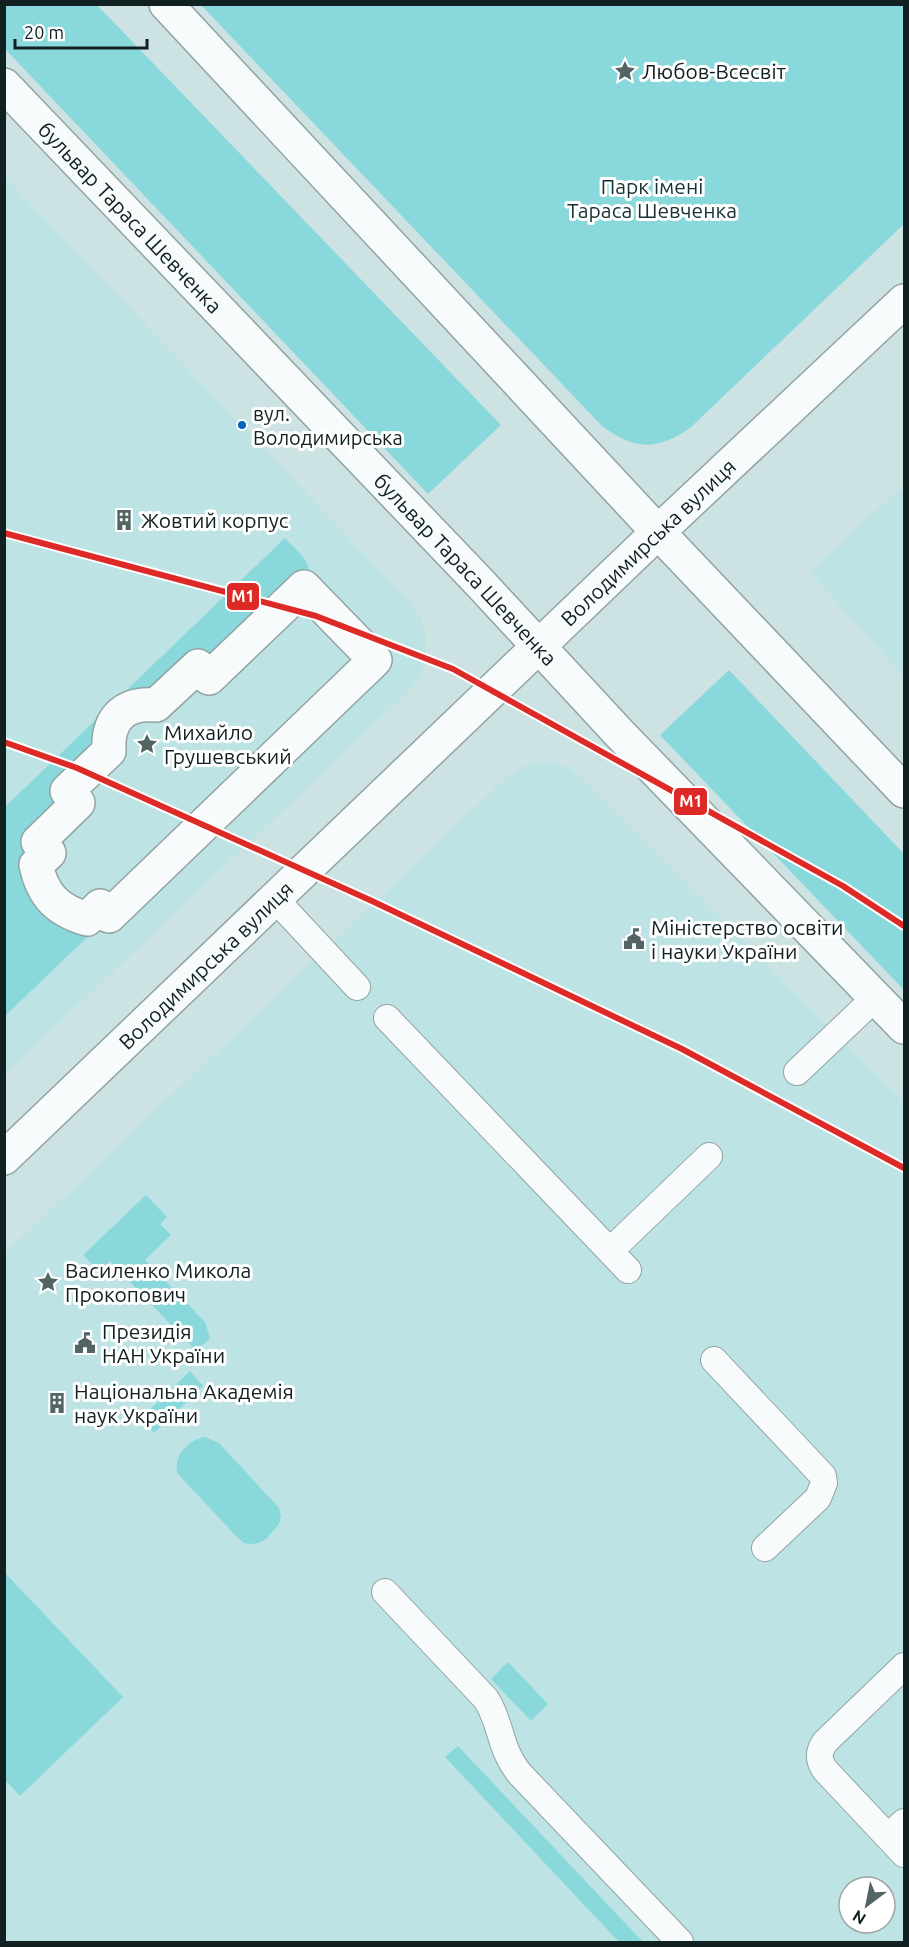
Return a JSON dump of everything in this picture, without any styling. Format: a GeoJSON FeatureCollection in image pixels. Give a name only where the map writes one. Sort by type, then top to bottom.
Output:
{"type":"FeatureCollection","features":[{"type":"Feature","properties":{"kind":"main road"},"geometry":{"type":"LineString","coordinates":[[166,4],[658,532],[904,791]]}},
{"type":"Feature","properties":{"kind":"main road","name":"бульвар Тараса Шевченка"},"geometry":{"type":"LineString","coordinates":[[4,85],[479,582],[538,647],[904,1027]]}},
{"type":"Feature","properties":{"kind":"main road","name":"Володимирська вулиця"},"geometry":{"type":"LineString","coordinates":[[4,1158],[658,532],[904,301]]}},
{"type":"Feature","properties":{"kind":"main road"},"geometry":{"type":"LineString","coordinates":[[304,586],[375,660],[109,916],[100,906],[87,919],[62,910],[44,890],[39,878],[36,866],[49,853],[38,842],[78,803],[67,791],[109,751],[108,737],[112,725],[120,714],[130,707],[143,704],[156,705],[198,666],[209,678],[304,586]]}},
{"type":"Feature","properties":{"kind":"lane"},"geometry":{"type":"LineString","coordinates":[[276,900],[357,987]]}},
{"type":"Feature","properties":{"kind":"lane"},"geometry":{"type":"LineString","coordinates":[[797,1072],[876,997]]}},
{"type":"Feature","properties":{"kind":"lane"},"geometry":{"type":"LineString","coordinates":[[387,1018],[628,1270]]}},
{"type":"Feature","properties":{"kind":"lane"},"geometry":{"type":"LineString","coordinates":[[610,1251],[709,1156]]}},
{"type":"Feature","properties":{"kind":"lane"},"geometry":{"type":"LineString","coordinates":[[714,1360],[823,1476],[824,1483],[818,1497],[765,1548]]}},
{"type":"Feature","properties":{"kind":"lane"},"geometry":{"type":"LineString","coordinates":[[385,1592],[486,1699],[494,1713],[505,1752],[519,1773],[680,1942]]}},
{"type":"Feature","properties":{"kind":"lane"},"geometry":{"type":"LineString","coordinates":[[899,1838],[825,1770],[820,1764],[819,1756],[825,1742],[904,1666]]}},
{"type":"Feature","properties":{"kind":"shaded area"},"geometry":{"type":"Polygon","coordinates":[[[5,177],[409,601],[421,618],[426,638],[426,658],[419,678],[406,694],[5,1074],[5,177]]]}},
{"type":"Feature","properties":{"kind":"shaded area"},"geometry":{"type":"Polygon","coordinates":[[[904,487],[904,677],[810,572],[904,487]]]}},
{"type":"Feature","properties":{"kind":"shaded area"},"geometry":{"type":"Polygon","coordinates":[[[537,762],[554,762],[569,768],[582,778],[904,1102],[904,1942],[5,1942],[5,1253],[508,776],[521,767],[537,762]]]}},
{"type":"Feature","properties":{"kind":"green space"},"geometry":{"type":"Polygon","coordinates":[[[5,4],[97,5],[501,425],[428,494],[5,49],[5,4]]]}},
{"type":"Feature","properties":{"kind":"green space","name":"Парк імені Тараса Шевченка"},"geometry":{"type":"Polygon","coordinates":[[[201,5],[904,5],[904,224],[690,428],[678,436],[656,444],[646,445],[625,440],[602,426],[201,5]]]}},
{"type":"Feature","properties":{"kind":"green space"},"geometry":{"type":"Polygon","coordinates":[[[285,538],[304,558],[310,573],[209,678],[130,707],[39,878],[109,916],[5,1016],[5,807],[285,538]]]}},
{"type":"Feature","properties":{"kind":"green space"},"geometry":{"type":"Polygon","coordinates":[[[729,670],[904,854],[904,990],[660,735],[729,670]]]}},
{"type":"Feature","properties":{"kind":"green space"},"geometry":{"type":"Polygon","coordinates":[[[146,1195],[167,1217],[160,1224],[171,1235],[145,1260],[205,1322],[210,1338],[196,1351],[110,1261],[99,1272],[83,1255],[146,1195]]]}},
{"type":"Feature","properties":{"kind":"green space"},"geometry":{"type":"Polygon","coordinates":[[[190,1371],[203,1386],[154,1433],[141,1418],[190,1371]]]}},
{"type":"Feature","properties":{"kind":"green space"},"geometry":{"type":"Polygon","coordinates":[[[205,1437],[219,1443],[279,1508],[281,1516],[279,1524],[266,1539],[259,1543],[244,1543],[238,1538],[177,1473],[180,1454],[193,1441],[205,1437]]]}},
{"type":"Feature","properties":{"kind":"green space"},"geometry":{"type":"Polygon","coordinates":[[[5,1573],[123,1697],[20,1796],[5,1780],[5,1573]]]}},
{"type":"Feature","properties":{"kind":"green space"},"geometry":{"type":"Polygon","coordinates":[[[508,1662],[548,1704],[531,1721],[491,1679],[508,1662]]]}},
{"type":"Feature","properties":{"kind":"green space"},"geometry":{"type":"Polygon","coordinates":[[[458,1746],[643,1942],[619,1942],[445,1757],[458,1746]]]}},
{"type":"Feature","properties":{"kind":"transit line","name":"M1"},"geometry":{"type":"LineString","coordinates":[[4,533],[316,616],[453,669],[843,886],[904,926]]}},
{"type":"Feature","properties":{"kind":"transit line","name":"M1"},"geometry":{"type":"LineString","coordinates":[[4,742],[77,768],[372,901],[682,1049],[904,1168]]}},
{"type":"Feature","properties":{"kind":"place","name":"Любов-Всесвіт"},"geometry":{"type":"Point","coordinates":[625,71]}},
{"type":"Feature","properties":{"kind":"place","name":"вул. Володимирська"},"geometry":{"type":"Point","coordinates":[242,425]}},
{"type":"Feature","properties":{"kind":"place","name":"Жовтий корпус"},"geometry":{"type":"Point","coordinates":[124,520]}},
{"type":"Feature","properties":{"kind":"place","name":"Михайло Грушевський"},"geometry":{"type":"Point","coordinates":[147,744]}},
{"type":"Feature","properties":{"kind":"place","name":"Міністерство освіти і науки України"},"geometry":{"type":"Point","coordinates":[634,939]}},
{"type":"Feature","properties":{"kind":"place","name":"Василенко Микола Прокопович"},"geometry":{"type":"Point","coordinates":[48,1282]}},
{"type":"Feature","properties":{"kind":"place","name":"Президія НАН України"},"geometry":{"type":"Point","coordinates":[85,1343]}},
{"type":"Feature","properties":{"kind":"place","name":"Національна Академія наук України"},"geometry":{"type":"Point","coordinates":[57,1403]}}]}
